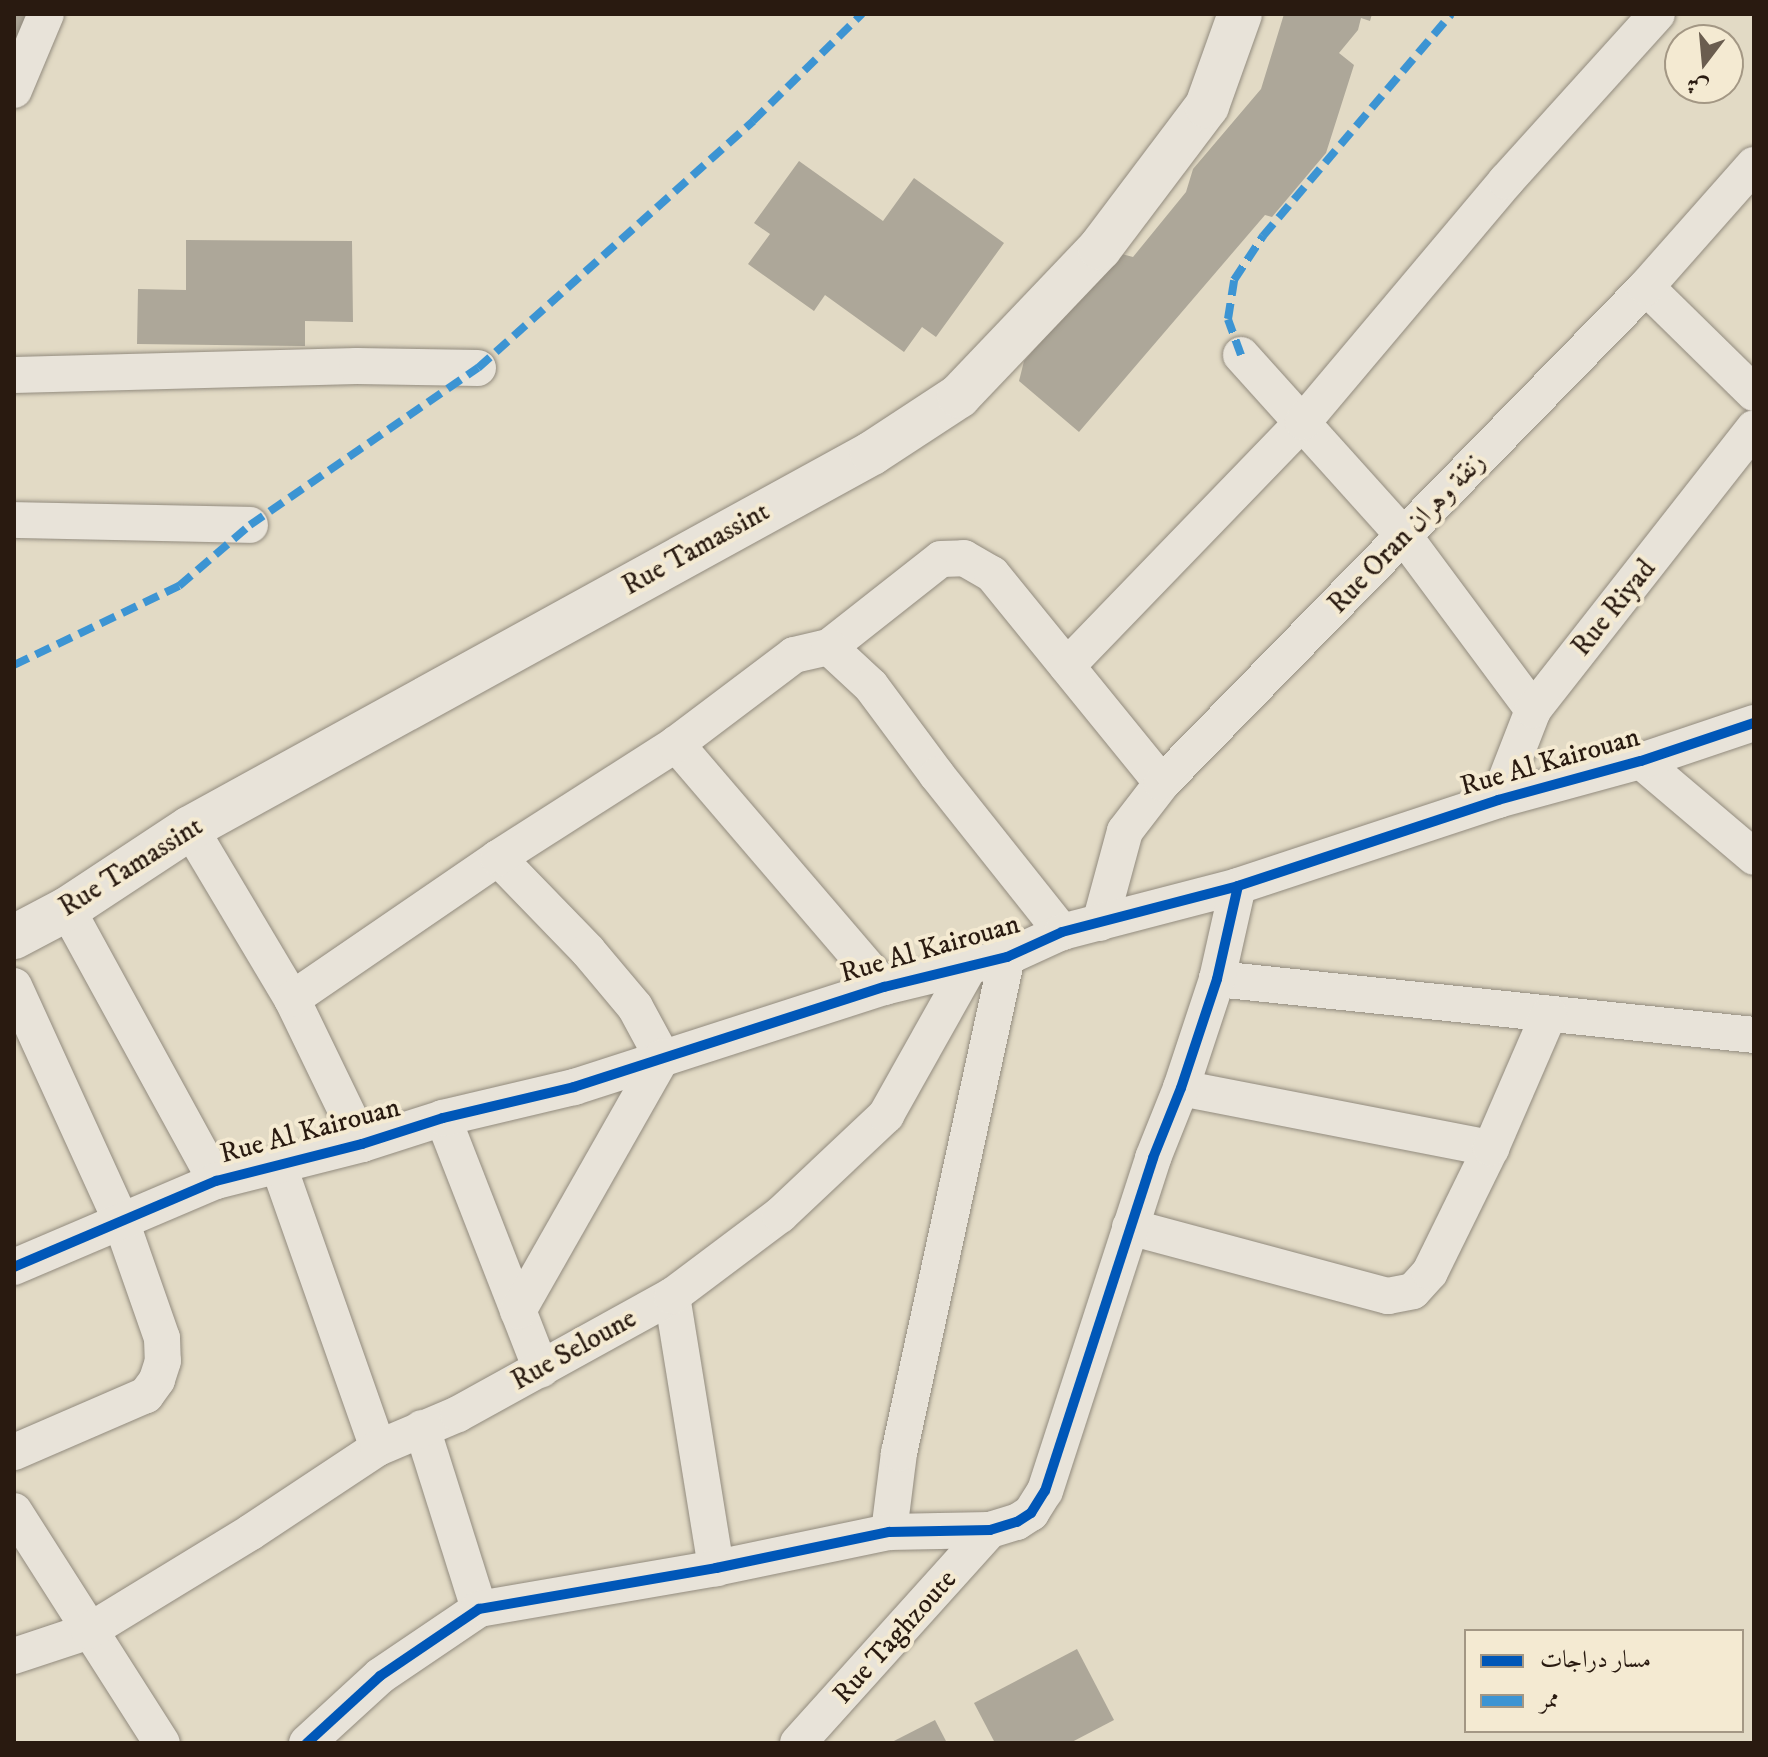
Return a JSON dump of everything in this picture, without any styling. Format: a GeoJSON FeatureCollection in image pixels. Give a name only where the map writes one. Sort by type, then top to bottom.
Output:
{"type":"FeatureCollection","features":[{"type":"Feature","properties":{"kind":"main road","name":"Rue Tamassint"},"geometry":{"type":"LineString","coordinates":[[14,937],[67,909],[190,828],[872,453],[959,396],[1100,248],[1207,106],[1240,14]]}},
{"type":"Feature","properties":{"kind":"street"},"geometry":{"type":"LineString","coordinates":[[14,90],[46,14]]}},
{"type":"Feature","properties":{"kind":"street"},"geometry":{"type":"LineString","coordinates":[[1067,666],[1303,422],[1506,181],[1657,14]]}},
{"type":"Feature","properties":{"kind":"street","name":"Rue Oran زنقة وهران"},"geometry":{"type":"LineString","coordinates":[[1100,923],[1125,831],[1162,783],[1646,287],[1754,165]]}},
{"type":"Feature","properties":{"kind":"street"},"geometry":{"type":"LineString","coordinates":[[1646,287],[1754,393]]}},
{"type":"Feature","properties":{"kind":"street"},"geometry":{"type":"LineString","coordinates":[[1241,355],[1404,536],[1533,710]]}},
{"type":"Feature","properties":{"kind":"street"},"geometry":{"type":"LineString","coordinates":[[14,375],[357,366],[478,368]]}},
{"type":"Feature","properties":{"kind":"street","name":"Rue Riyad"},"geometry":{"type":"LineString","coordinates":[[1498,800],[1533,710],[1754,428]]}},
{"type":"Feature","properties":{"kind":"street"},"geometry":{"type":"LineString","coordinates":[[14,520],[250,525]]}},
{"type":"Feature","properties":{"kind":"street"},"geometry":{"type":"LineString","coordinates":[[292,999],[498,858],[676,744],[794,655],[829,647],[941,559],[964,558],[992,574],[1162,783]]}},
{"type":"Feature","properties":{"kind":"street"},"geometry":{"type":"LineString","coordinates":[[829,647],[871,686],[937,775],[1062,932]]}},
{"type":"Feature","properties":{"kind":"street","name":"Rue Al Kairouan"},"geometry":{"type":"LineString","coordinates":[[14,1267],[216,1181],[362,1144],[443,1118],[574,1087],[884,987],[1007,957],[1062,932],[1238,886],[1498,800],[1641,761],[1747,717]]}},
{"type":"Feature","properties":{"kind":"street"},"geometry":{"type":"LineString","coordinates":[[676,744],[884,987]]}},
{"type":"Feature","properties":{"kind":"street"},"geometry":{"type":"LineString","coordinates":[[1641,761],[1754,857]]}},
{"type":"Feature","properties":{"kind":"street"},"geometry":{"type":"LineString","coordinates":[[190,828],[292,999],[362,1144]]}},
{"type":"Feature","properties":{"kind":"street"},"geometry":{"type":"LineString","coordinates":[[498,858],[588,951],[635,1007],[662,1057],[518,1311]]}},
{"type":"Feature","properties":{"kind":"street"},"geometry":{"type":"LineString","coordinates":[[307,1743],[380,1676],[479,1609],[716,1568],[889,1532],[990,1530],[1017,1522],[1031,1513],[1045,1491],[1130,1227],[1217,979],[1238,886]]}},
{"type":"Feature","properties":{"kind":"street"},"geometry":{"type":"LineString","coordinates":[[67,909],[216,1181]]}},
{"type":"Feature","properties":{"kind":"street"},"geometry":{"type":"LineString","coordinates":[[889,1532],[899,1453],[1007,957]]}},
{"type":"Feature","properties":{"kind":"street","name":"Rue Seloune"},"geometry":{"type":"LineString","coordinates":[[14,1656],[89,1631],[251,1532],[378,1448],[541,1370],[672,1296],[780,1215],[886,1115],[969,967]]}},
{"type":"Feature","properties":{"kind":"street"},"geometry":{"type":"LineString","coordinates":[[1217,979],[1754,1035]]}},
{"type":"Feature","properties":{"kind":"street"},"geometry":{"type":"LineString","coordinates":[[14,986],[121,1221],[162,1338],[163,1361],[157,1380],[146,1395],[14,1452]]}},
{"type":"Feature","properties":{"kind":"street"},"geometry":{"type":"LineString","coordinates":[[1130,1227],[1388,1296],[1413,1291],[1430,1272],[1491,1148],[1549,1014]]}},
{"type":"Feature","properties":{"kind":"street"},"geometry":{"type":"LineString","coordinates":[[1181,1088],[1491,1148]]}},
{"type":"Feature","properties":{"kind":"street"},"geometry":{"type":"LineString","coordinates":[[443,1118],[541,1370]]}},
{"type":"Feature","properties":{"kind":"street"},"geometry":{"type":"LineString","coordinates":[[278,1164],[378,1448]]}},
{"type":"Feature","properties":{"kind":"street"},"geometry":{"type":"LineString","coordinates":[[14,1240],[85,1236]]}},
{"type":"Feature","properties":{"kind":"street"},"geometry":{"type":"LineString","coordinates":[[672,1296],[716,1568]]}},
{"type":"Feature","properties":{"kind":"street"},"geometry":{"type":"LineString","coordinates":[[422,1428],[479,1609]]}},
{"type":"Feature","properties":{"kind":"street"},"geometry":{"type":"LineString","coordinates":[[14,1511],[162,1743]]}},
{"type":"Feature","properties":{"kind":"street","name":"Rue Taghzoute"},"geometry":{"type":"LineString","coordinates":[[798,1743],[990,1530]]}},
{"type":"Feature","properties":{"kind":"building"},"geometry":{"type":"Polygon","coordinates":[[[14,14],[38,14],[14,65],[14,14]]]}},
{"type":"Feature","properties":{"kind":"building"},"geometry":{"type":"Polygon","coordinates":[[[1284,14],[1372,14],[1370,21],[1361,18],[1358,30],[1339,53],[1354,65],[1326,153],[1272,217],[1265,215],[1079,432],[1019,381],[1024,361],[1118,253],[1133,257],[1186,192],[1193,169],[1261,89],[1284,14]]]}},
{"type":"Feature","properties":{"kind":"building"},"geometry":{"type":"Polygon","coordinates":[[[799,161],[883,221],[914,178],[1004,243],[936,337],[922,327],[904,352],[825,295],[814,311],[748,264],[770,234],[754,223],[799,161]]]}},
{"type":"Feature","properties":{"kind":"building"},"geometry":{"type":"Polygon","coordinates":[[[186,240],[352,241],[353,322],[305,321],[305,346],[137,344],[138,289],[186,290],[186,240]]]}},
{"type":"Feature","properties":{"kind":"building"},"geometry":{"type":"Polygon","coordinates":[[[1077,1649],[1114,1720],[1070,1743],[995,1743],[974,1703],[1077,1649]]]}},
{"type":"Feature","properties":{"kind":"building"},"geometry":{"type":"Polygon","coordinates":[[[935,1720],[947,1743],[890,1743],[935,1720]]]}},
{"type":"Feature","properties":{"kind":"marked path"},"geometry":{"type":"LineString","coordinates":[[14,665],[179,586],[250,525],[478,368],[753,121],[862,14]]}},
{"type":"Feature","properties":{"kind":"marked path"},"geometry":{"type":"LineString","coordinates":[[1241,355],[1228,319],[1234,280],[1263,236],[1451,14]]}},
{"type":"Feature","properties":{"kind":"cycle path"},"geometry":{"type":"LineString","coordinates":[[14,1267],[216,1181],[362,1144],[443,1118],[574,1087],[884,987],[1007,957],[1062,932],[1238,886],[1498,800],[1641,761],[1754,723]]}},
{"type":"Feature","properties":{"kind":"cycle path"},"geometry":{"type":"LineString","coordinates":[[307,1743],[380,1676],[479,1609],[716,1568],[889,1532],[990,1530],[1017,1522],[1031,1513],[1045,1491],[1153,1158],[1181,1088],[1217,979],[1238,886]]}}]}
